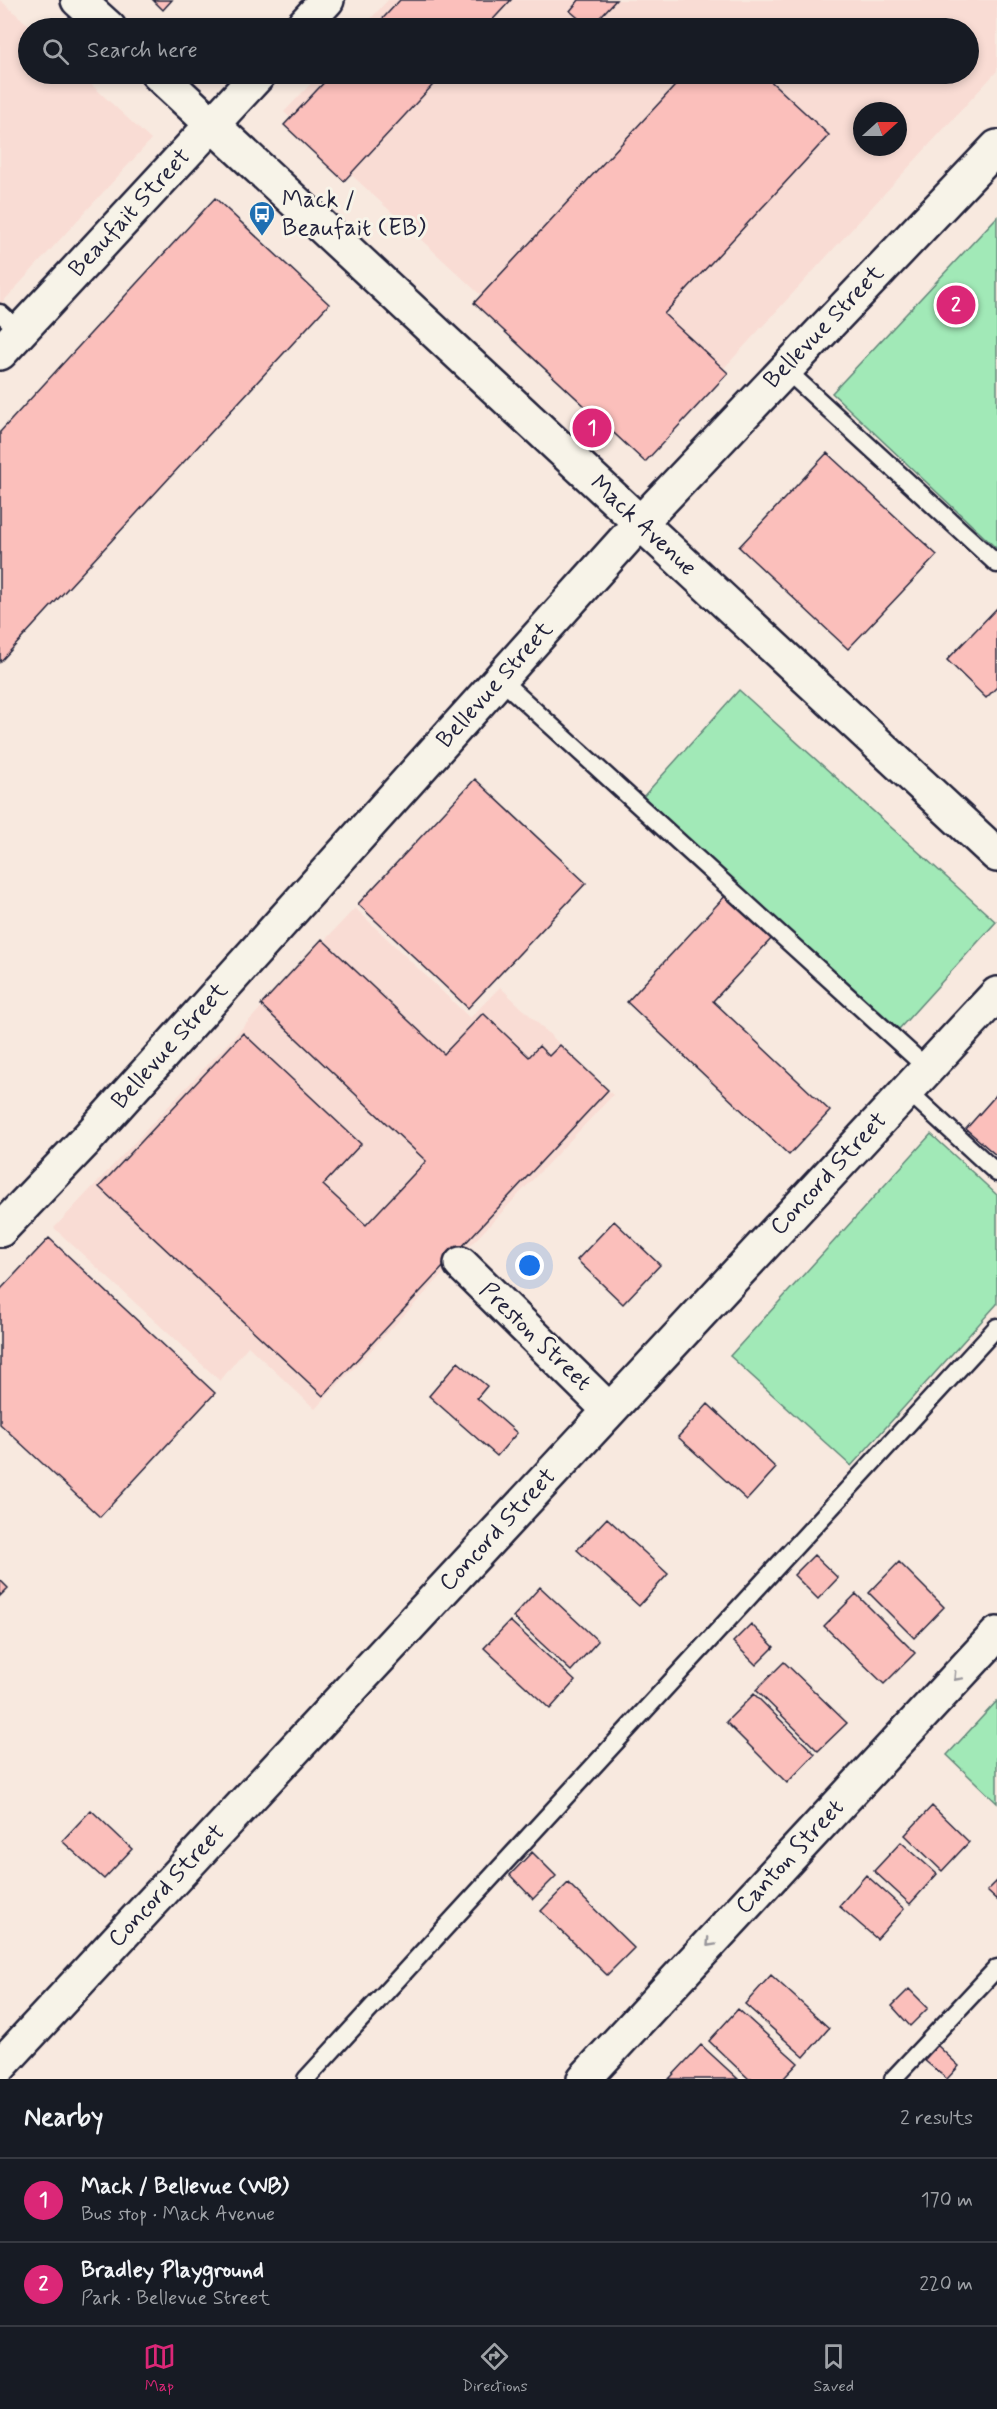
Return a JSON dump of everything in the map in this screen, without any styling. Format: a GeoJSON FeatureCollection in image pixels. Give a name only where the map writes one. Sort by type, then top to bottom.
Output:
{"type":"FeatureCollection","features":[{"type":"Feature","properties":{"kind":"street"},"geometry":{"type":"LineString","coordinates":[[78,0],[98,18]]}},
{"type":"Feature","properties":{"kind":"street"},"geometry":{"type":"LineString","coordinates":[[310,18],[327,0]]}},
{"type":"Feature","properties":{"kind":"street","name":"Mack Avenue"},"geometry":{"type":"LineString","coordinates":[[169,84],[997,855]]}},
{"type":"Feature","properties":{"kind":"street","name":"Beaufait Street"},"geometry":{"type":"LineString","coordinates":[[7,332],[250,84]]}},
{"type":"Feature","properties":{"kind":"street","name":"Bellevue Street"},"geometry":{"type":"LineString","coordinates":[[0,1230],[86,1140],[639,524],[784,368],[997,147]]}},
{"type":"Feature","properties":{"kind":"street","name":"Concord Street"},"geometry":{"type":"LineString","coordinates":[[0,2066],[997,994]]}},
{"type":"Feature","properties":{"kind":"street","name":"Preston Street"},"geometry":{"type":"LineString","coordinates":[[461,1264],[609,1410]]}},
{"type":"Feature","properties":{"kind":"street","name":"Canton Street"},"geometry":{"type":"LineString","coordinates":[[584,2079],[997,1634]]}},
{"type":"Feature","properties":{"kind":"lane"},"geometry":{"type":"LineString","coordinates":[[784,368],[997,564]]}},
{"type":"Feature","properties":{"kind":"lane"},"geometry":{"type":"LineString","coordinates":[[500,679],[917,1080],[997,1173]]}},
{"type":"Feature","properties":{"kind":"lane"},"geometry":{"type":"LineString","coordinates":[[306,2079],[997,1327]]}},
{"type":"Feature","properties":{"kind":"lane"},"geometry":{"type":"LineString","coordinates":[[893,2079],[997,1968]]}},
{"type":"Feature","properties":{"kind":"shaded area"},"geometry":{"type":"Polygon","coordinates":[[[0,0],[21,18],[18,18],[18,84],[91,84],[151,140],[0,305],[0,0]]]}},
{"type":"Feature","properties":{"kind":"shaded area"},"geometry":{"type":"Polygon","coordinates":[[[388,0],[997,0],[997,71],[648,451],[284,112],[311,84],[979,84],[979,18],[371,18],[388,0]]]}},
{"type":"Feature","properties":{"kind":"shaded area"},"geometry":{"type":"Polygon","coordinates":[[[355,908],[470,1018],[500,987],[613,1095],[315,1409],[248,1346],[220,1381],[54,1228],[355,908]]]}},
{"type":"Feature","properties":{"kind":"green space"},"geometry":{"type":"Polygon","coordinates":[[[997,217],[997,549],[832,393],[997,217]]]}},
{"type":"Feature","properties":{"kind":"green space"},"geometry":{"type":"Polygon","coordinates":[[[739,690],[996,922],[899,1029],[642,798],[739,690]]]}},
{"type":"Feature","properties":{"kind":"green space"},"geometry":{"type":"Polygon","coordinates":[[[931,1134],[997,1195],[997,1304],[851,1466],[730,1356],[931,1134]]]}},
{"type":"Feature","properties":{"kind":"green space"},"geometry":{"type":"Polygon","coordinates":[[[997,1701],[997,1803],[947,1755],[997,1701]]]}},
{"type":"Feature","properties":{"kind":"building"},"geometry":{"type":"Polygon","coordinates":[[[153,0],[172,0],[163,10],[153,0]]]}},
{"type":"Feature","properties":{"kind":"building"},"geometry":{"type":"Polygon","coordinates":[[[400,0],[511,0],[494,18],[383,18],[400,0]]]}},
{"type":"Feature","properties":{"kind":"building"},"geometry":{"type":"Polygon","coordinates":[[[579,0],[616,0],[599,18],[578,18],[570,11],[579,0]]]}},
{"type":"Feature","properties":{"kind":"building"},"geometry":{"type":"Polygon","coordinates":[[[323,84],[434,84],[344,181],[284,125],[323,84]]]}},
{"type":"Feature","properties":{"kind":"building"},"geometry":{"type":"Polygon","coordinates":[[[677,84],[774,84],[829,135],[664,314],[728,373],[645,462],[474,303],[677,84]]]}},
{"type":"Feature","properties":{"kind":"building"},"geometry":{"type":"Polygon","coordinates":[[[215,198],[329,304],[0,662],[0,432],[215,198]]]}},
{"type":"Feature","properties":{"kind":"building"},"geometry":{"type":"Polygon","coordinates":[[[827,453],[937,555],[848,649],[739,547],[827,453]]]}},
{"type":"Feature","properties":{"kind":"building"},"geometry":{"type":"Polygon","coordinates":[[[997,608],[997,687],[986,698],[947,660],[997,608]]]}},
{"type":"Feature","properties":{"kind":"building"},"geometry":{"type":"Polygon","coordinates":[[[475,779],[586,883],[468,1008],[358,904],[475,779]]]}},
{"type":"Feature","properties":{"kind":"building"},"geometry":{"type":"Polygon","coordinates":[[[727,894],[773,937],[713,1001],[830,1111],[789,1155],[627,1002],[727,894]]]}},
{"type":"Feature","properties":{"kind":"building"},"geometry":{"type":"Polygon","coordinates":[[[322,939],[444,1054],[483,1013],[529,1057],[539,1046],[549,1056],[560,1045],[608,1090],[323,1396],[99,1187],[243,1033],[361,1144],[323,1185],[366,1225],[426,1161],[261,1005],[322,939]]]}},
{"type":"Feature","properties":{"kind":"building"},"geometry":{"type":"Polygon","coordinates":[[[997,1094],[997,1156],[966,1129],[997,1094]]]}},
{"type":"Feature","properties":{"kind":"building"},"geometry":{"type":"Polygon","coordinates":[[[614,1221],[660,1265],[623,1304],[577,1260],[614,1221]]]}},
{"type":"Feature","properties":{"kind":"building"},"geometry":{"type":"Polygon","coordinates":[[[49,1238],[215,1393],[100,1517],[0,1424],[0,1290],[49,1238]]]}},
{"type":"Feature","properties":{"kind":"building"},"geometry":{"type":"Polygon","coordinates":[[[458,1362],[487,1386],[477,1398],[517,1433],[497,1456],[429,1396],[458,1362]]]}},
{"type":"Feature","properties":{"kind":"building"},"geometry":{"type":"Polygon","coordinates":[[[708,1404],[776,1468],[747,1500],[678,1437],[708,1404]]]}},
{"type":"Feature","properties":{"kind":"building"},"geometry":{"type":"Polygon","coordinates":[[[607,1518],[668,1574],[639,1606],[577,1550],[607,1518]]]}},
{"type":"Feature","properties":{"kind":"building"},"geometry":{"type":"Polygon","coordinates":[[[814,1555],[838,1578],[818,1599],[794,1575],[814,1555]]]}},
{"type":"Feature","properties":{"kind":"building"},"geometry":{"type":"Polygon","coordinates":[[[899,1562],[944,1607],[914,1638],[869,1593],[899,1562]]]}},
{"type":"Feature","properties":{"kind":"building"},"geometry":{"type":"Polygon","coordinates":[[[0,1580],[8,1588],[0,1596],[0,1580]]]}},
{"type":"Feature","properties":{"kind":"building"},"geometry":{"type":"Polygon","coordinates":[[[540,1587],[598,1641],[571,1671],[513,1617],[540,1587]]]}},
{"type":"Feature","properties":{"kind":"building"},"geometry":{"type":"Polygon","coordinates":[[[856,1594],[915,1653],[884,1684],[824,1626],[856,1594]]]}},
{"type":"Feature","properties":{"kind":"building"},"geometry":{"type":"Polygon","coordinates":[[[510,1621],[575,1681],[550,1709],[484,1648],[510,1621]]]}},
{"type":"Feature","properties":{"kind":"building"},"geometry":{"type":"Polygon","coordinates":[[[751,1624],[774,1647],[756,1665],[733,1642],[751,1624]]]}},
{"type":"Feature","properties":{"kind":"building"},"geometry":{"type":"Polygon","coordinates":[[[784,1662],[847,1723],[818,1751],[756,1690],[784,1662]]]}},
{"type":"Feature","properties":{"kind":"building"},"geometry":{"type":"Polygon","coordinates":[[[754,1694],[815,1754],[787,1783],[726,1722],[754,1694]]]}},
{"type":"Feature","properties":{"kind":"building"},"geometry":{"type":"Polygon","coordinates":[[[932,1806],[969,1842],[942,1871],[905,1835],[932,1806]]]}},
{"type":"Feature","properties":{"kind":"building"},"geometry":{"type":"Polygon","coordinates":[[[91,1810],[132,1849],[104,1879],[62,1841],[91,1810]]]}},
{"type":"Feature","properties":{"kind":"building"},"geometry":{"type":"Polygon","coordinates":[[[901,1842],[937,1874],[910,1904],[874,1871],[901,1842]]]}},
{"type":"Feature","properties":{"kind":"building"},"geometry":{"type":"Polygon","coordinates":[[[532,1852],[556,1876],[533,1899],[510,1875],[532,1852]]]}},
{"type":"Feature","properties":{"kind":"building"},"geometry":{"type":"Polygon","coordinates":[[[866,1875],[904,1909],[877,1939],[839,1906],[866,1875]]]}},
{"type":"Feature","properties":{"kind":"building"},"geometry":{"type":"Polygon","coordinates":[[[997,1881],[997,1900],[987,1891],[997,1881]]]}},
{"type":"Feature","properties":{"kind":"building"},"geometry":{"type":"Polygon","coordinates":[[[568,1883],[634,1948],[607,1975],[541,1911],[568,1883]]]}},
{"type":"Feature","properties":{"kind":"building"},"geometry":{"type":"Polygon","coordinates":[[[771,1975],[829,2028],[804,2057],[745,2004],[771,1975]]]}},
{"type":"Feature","properties":{"kind":"building"},"geometry":{"type":"Polygon","coordinates":[[[909,1989],[928,2008],[910,2026],[892,2006],[909,1989]]]}},
{"type":"Feature","properties":{"kind":"building"},"geometry":{"type":"Polygon","coordinates":[[[738,2009],[798,2063],[783,2079],[749,2079],[709,2041],[738,2009]]]}},
{"type":"Feature","properties":{"kind":"building"},"geometry":{"type":"Polygon","coordinates":[[[701,2045],[738,2079],[669,2079],[701,2045]]]}},
{"type":"Feature","properties":{"kind":"building"},"geometry":{"type":"Polygon","coordinates":[[[937,2045],[959,2066],[947,2079],[924,2060],[937,2045]]]}},
{"type":"Feature","properties":{"kind":"place","name":"Mack / Beaufait (EB)"},"geometry":{"type":"Point","coordinates":[262,237]}},
{"type":"Feature","properties":{"kind":"place","name":"Bradley Playground"},"geometry":{"type":"Point","coordinates":[956,305]}},
{"type":"Feature","properties":{"kind":"place","name":"Mack / Bellevue (WB)"},"geometry":{"type":"Point","coordinates":[592,428]}}]}
